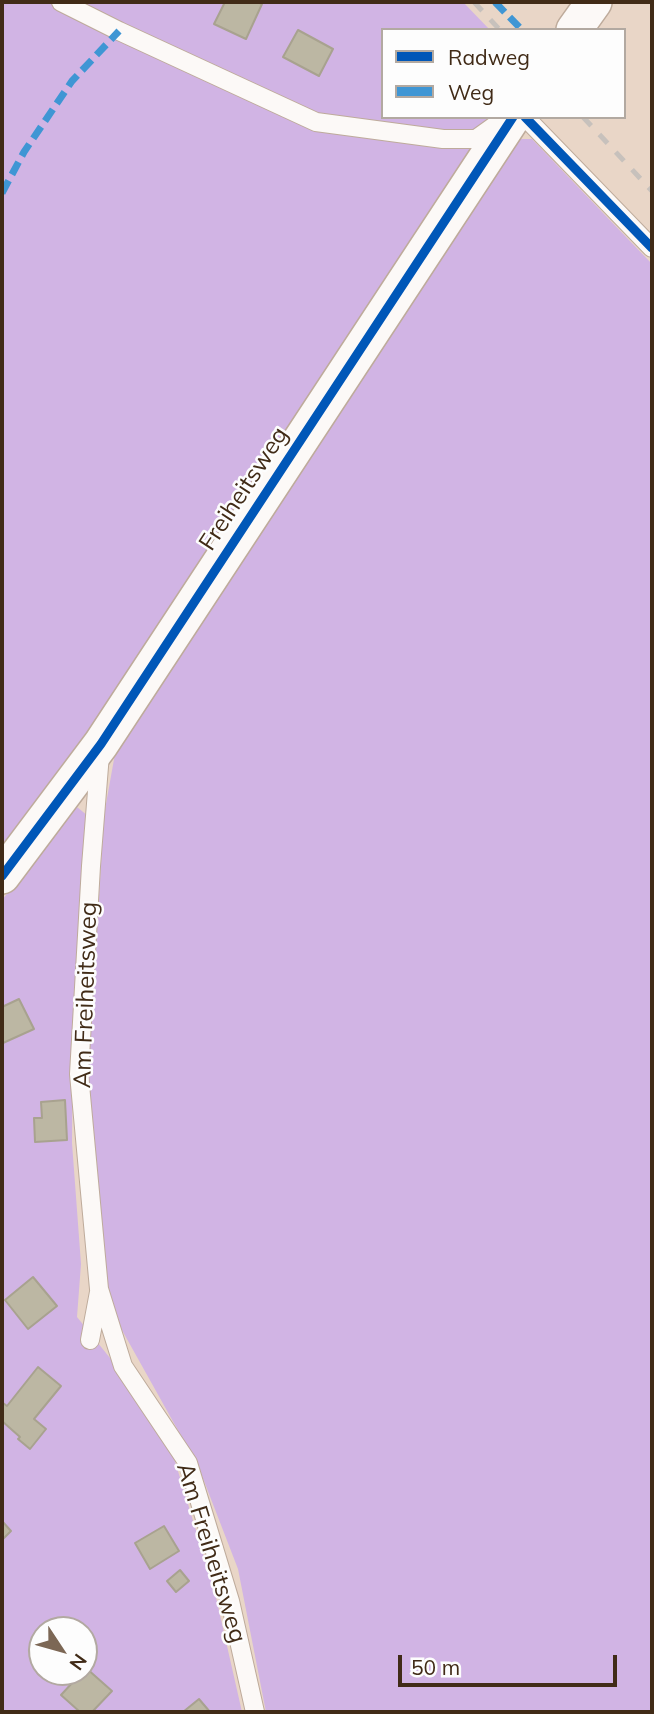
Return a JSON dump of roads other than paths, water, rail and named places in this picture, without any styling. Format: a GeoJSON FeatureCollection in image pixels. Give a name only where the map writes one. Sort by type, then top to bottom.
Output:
{"type":"FeatureCollection","features":[{"type":"Feature","properties":{"kind":"street"},"geometry":{"type":"LineString","coordinates":[[575,28],[594,2]]}},
{"type":"Feature","properties":{"kind":"street","name":"Freiheitsweg"},"geometry":{"type":"LineString","coordinates":[[2,876],[101,744],[512,119]]}},
{"type":"Feature","properties":{"kind":"lane"},"geometry":{"type":"LineString","coordinates":[[61,2],[316,122],[443,139],[476,139],[504,119]]}},
{"type":"Feature","properties":{"kind":"lane"},"geometry":{"type":"LineString","coordinates":[[527,119],[652,248]]}},
{"type":"Feature","properties":{"kind":"lane","name":"Am Freiheitsweg"},"geometry":{"type":"LineString","coordinates":[[101,744],[79,1074],[99,1289],[123,1366],[188,1463],[230,1601],[255,1712]]}},
{"type":"Feature","properties":{"kind":"lane","name":"Am Freiheitsweg"},"geometry":{"type":"LineString","coordinates":[[90,1340],[99,1289]]}},
{"type":"Feature","properties":{"kind":"railway"},"geometry":{"type":"LineString","coordinates":[[474,2],[498,28]]}},
{"type":"Feature","properties":{"kind":"railway"},"geometry":{"type":"LineString","coordinates":[[585,119],[652,191]]}}]}
